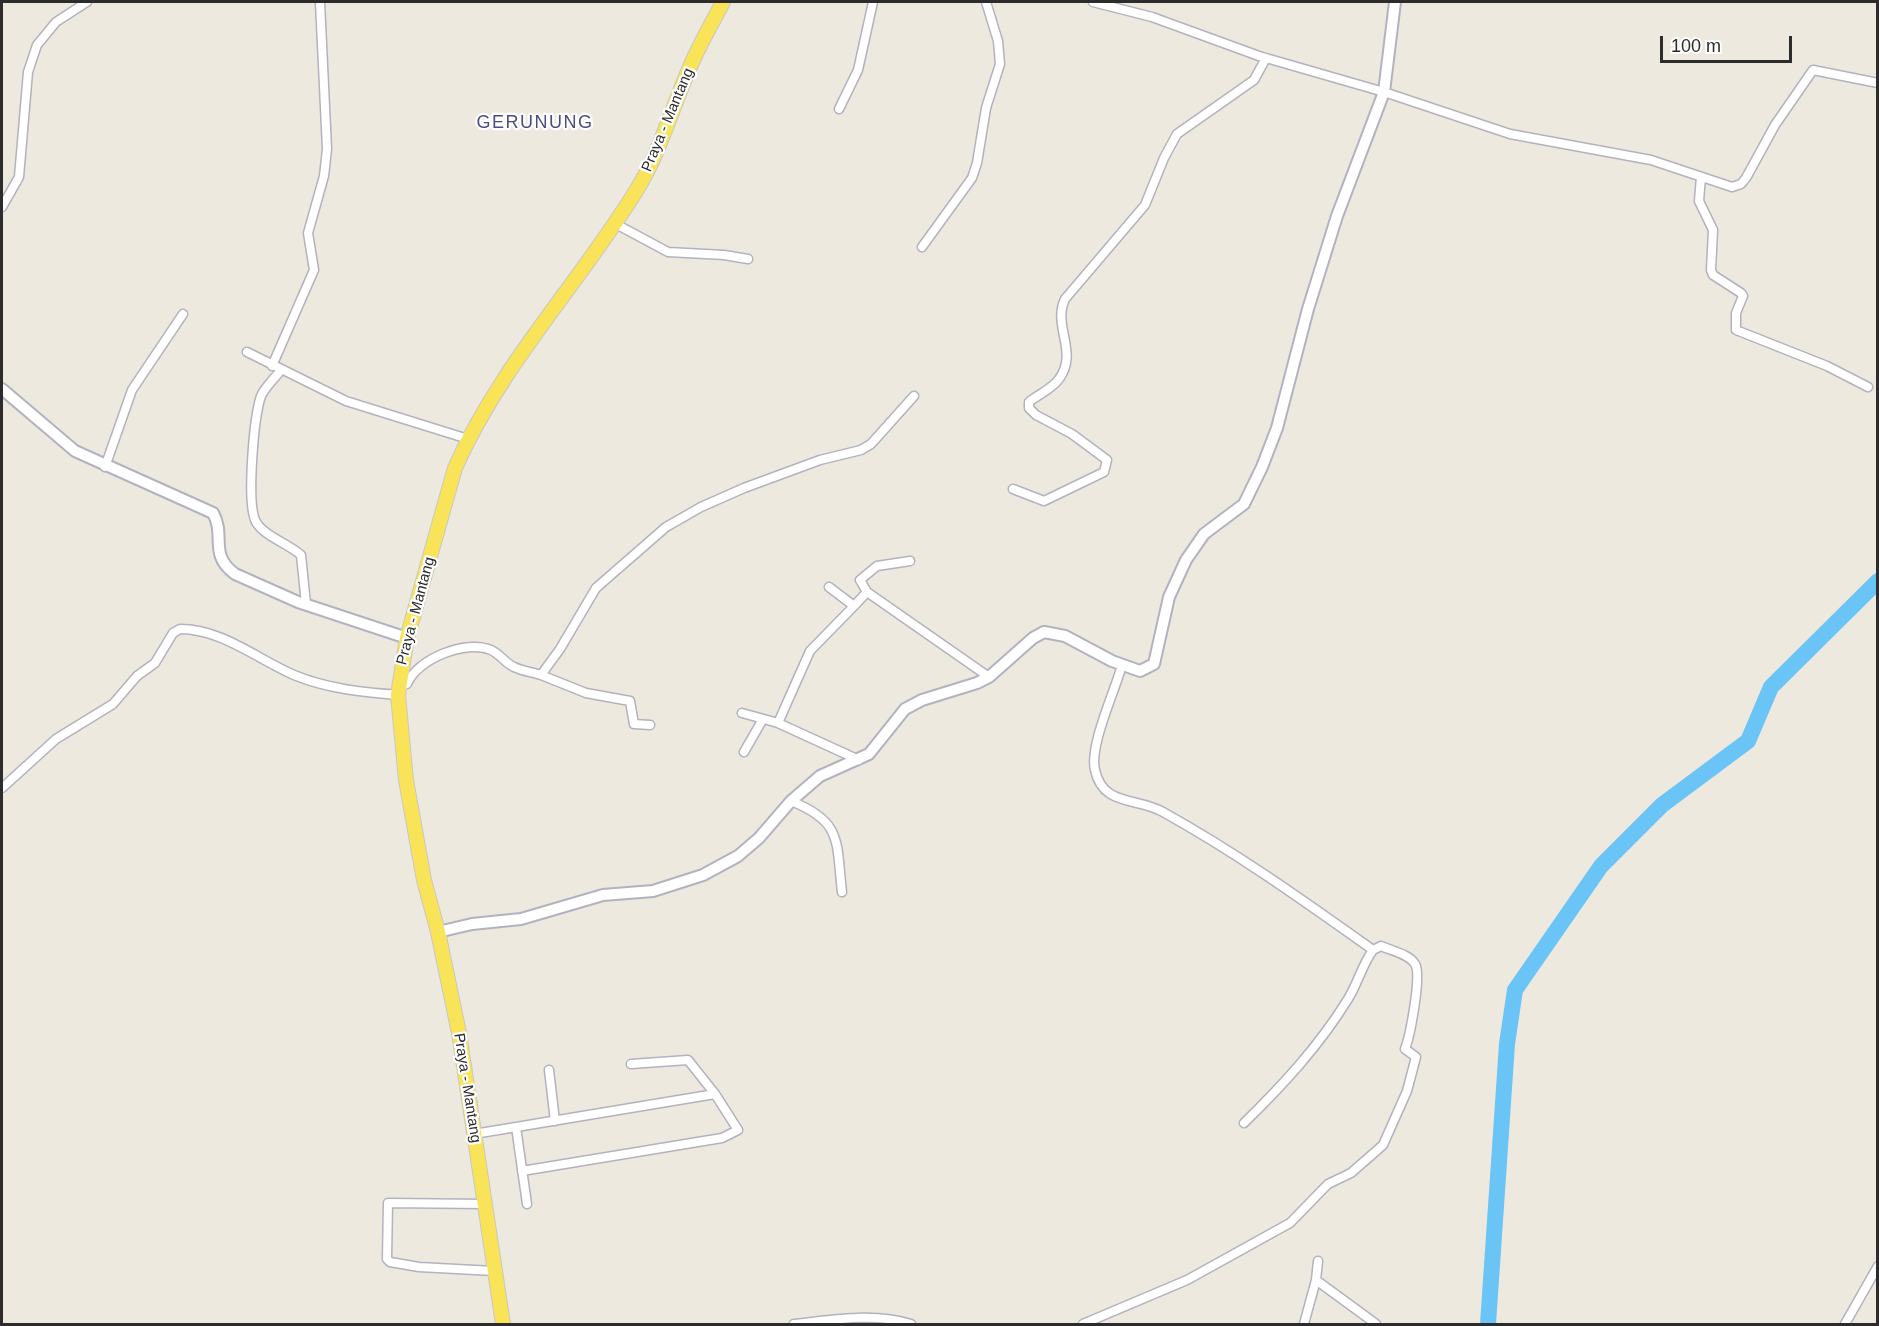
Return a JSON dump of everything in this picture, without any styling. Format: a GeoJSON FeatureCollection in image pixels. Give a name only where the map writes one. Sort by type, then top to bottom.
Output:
{"type":"FeatureCollection","features":[{"type":"Feature","properties":{"kind":"main road","name":"Praya - Mantang"},"geometry":{"type":"LineString","coordinates":[[502,1324],[459,1033],[438,932],[424,880],[406,780],[398,691],[407,638],[455,468],[468,439],[499,386],[614,223],[650,167],[685,78],[723,2]]}},
{"type":"Feature","properties":{"kind":"street"},"geometry":{"type":"LineString","coordinates":[[2,207],[19,177],[28,72],[38,45],[56,22],[87,2]]}},
{"type":"Feature","properties":{"kind":"street"},"geometry":{"type":"LineString","coordinates":[[273,366],[314,270],[308,233],[324,176],[327,149],[320,2]]}},
{"type":"Feature","properties":{"kind":"street"},"geometry":{"type":"LineString","coordinates":[[839,109],[858,70],[873,2]]}},
{"type":"Feature","properties":{"kind":"street"},"geometry":{"type":"LineString","coordinates":[[922,248],[972,178],[977,163],[986,108],[1000,64],[998,41],[986,2]]}},
{"type":"Feature","properties":{"kind":"street"},"geometry":{"type":"LineString","coordinates":[[1093,2],[1152,17],[1266,58],[1384,92],[1510,134],[1651,160],[1732,188],[1741,184],[1781,116],[1813,70],[1878,83]]}},
{"type":"Feature","properties":{"kind":"street"},"geometry":{"type":"LineString","coordinates":[[438,932],[472,924],[521,919],[603,895],[652,891],[678,885],[738,856],[759,838],[790,801],[820,777],[859,760],[875,748],[895,719],[912,705],[967,688],[989,677],[1033,638],[1044,632],[1065,636],[1122,665],[1140,670],[1154,664],[1169,597],[1186,560],[1204,534],[1244,504],[1255,487],[1277,428],[1304,320],[1336,216],[1384,92],[1395,2]]}},
{"type":"Feature","properties":{"kind":"street"},"geometry":{"type":"LineString","coordinates":[[1013,489],[1044,501],[1104,472],[1107,460],[1072,434],[1029,408],[1029,402],[1058,381],[1067,361],[1068,349],[1059,322],[1059,310],[1065,298],[1146,205],[1164,158],[1177,134],[1254,80],[1266,58]]}},
{"type":"Feature","properties":{"kind":"street"},"geometry":{"type":"LineString","coordinates":[[1701,177],[1699,201],[1713,230],[1711,270],[1713,275],[1741,293],[1743,297],[1736,313],[1736,330],[1827,366],[1868,387]]}},
{"type":"Feature","properties":{"kind":"street"},"geometry":{"type":"LineString","coordinates":[[614,223],[668,252],[724,255],[747,259]]}},
{"type":"Feature","properties":{"kind":"street"},"geometry":{"type":"LineString","coordinates":[[105,467],[132,390],[183,314]]}},
{"type":"Feature","properties":{"kind":"street"},"geometry":{"type":"LineString","coordinates":[[247,352],[346,401],[468,439]]}},
{"type":"Feature","properties":{"kind":"street"},"geometry":{"type":"LineString","coordinates":[[281,370],[263,393],[257,415],[252,456],[254,513],[258,525],[301,555],[306,604]]}},
{"type":"Feature","properties":{"kind":"street"},"geometry":{"type":"LineString","coordinates":[[2,389],[35,415],[67,446],[105,467],[176,495],[213,513],[217,523],[218,553],[229,569],[306,604],[407,638]]}},
{"type":"Feature","properties":{"kind":"street"},"geometry":{"type":"LineString","coordinates":[[541,675],[560,649],[596,588],[666,527],[701,507],[744,488],[809,464],[861,450],[871,444],[914,396]]}},
{"type":"Feature","properties":{"kind":"street"},"geometry":{"type":"LineString","coordinates":[[910,561],[873,567],[860,580],[867,592],[989,677]]}},
{"type":"Feature","properties":{"kind":"street"},"geometry":{"type":"LineString","coordinates":[[829,586],[854,606]]}},
{"type":"Feature","properties":{"kind":"street"},"geometry":{"type":"LineString","coordinates":[[778,723],[810,651],[867,592]]}},
{"type":"Feature","properties":{"kind":"street"},"geometry":{"type":"LineString","coordinates":[[2,788],[56,739],[113,704],[137,676],[155,663],[173,633],[180,629],[209,635],[246,648],[285,671],[315,683],[352,691],[398,691],[407,684],[413,672],[428,659],[470,649],[492,650],[514,667],[586,693],[630,701],[634,724],[650,725]]}},
{"type":"Feature","properties":{"kind":"street"},"geometry":{"type":"LineString","coordinates":[[1122,665],[1093,754],[1095,771],[1106,793],[1113,798],[1160,810],[1233,852],[1373,950]]}},
{"type":"Feature","properties":{"kind":"street"},"geometry":{"type":"LineString","coordinates":[[742,713],[778,723],[859,760]]}},
{"type":"Feature","properties":{"kind":"street"},"geometry":{"type":"LineString","coordinates":[[744,752],[763,719]]}},
{"type":"Feature","properties":{"kind":"street"},"geometry":{"type":"LineString","coordinates":[[790,801],[816,812],[827,822],[834,835],[842,892]]}},
{"type":"Feature","properties":{"kind":"street"},"geometry":{"type":"LineString","coordinates":[[1083,1324],[1187,1280],[1282,1229],[1328,1184],[1351,1173],[1358,1164],[1380,1149],[1407,1091],[1416,1057],[1405,1049],[1411,1034],[1418,970],[1410,958],[1381,946],[1373,950],[1365,962],[1358,983],[1326,1031],[1291,1077],[1244,1123]]}},
{"type":"Feature","properties":{"kind":"street"},"geometry":{"type":"LineString","coordinates":[[522,1171],[730,1137],[738,1130],[715,1094],[688,1060],[631,1064]]}},
{"type":"Feature","properties":{"kind":"street"},"geometry":{"type":"LineString","coordinates":[[549,1070],[555,1121]]}},
{"type":"Feature","properties":{"kind":"street"},"geometry":{"type":"LineString","coordinates":[[474,1134],[715,1094]]}},
{"type":"Feature","properties":{"kind":"street"},"geometry":{"type":"LineString","coordinates":[[516,1127],[526,1204]]}},
{"type":"Feature","properties":{"kind":"street"},"geometry":{"type":"LineString","coordinates":[[486,1204],[388,1203],[387,1259],[390,1262],[420,1267],[494,1271]]}},
{"type":"Feature","properties":{"kind":"street"},"geometry":{"type":"LineString","coordinates":[[1304,1324],[1316,1280],[1318,1261]]}},
{"type":"Feature","properties":{"kind":"street"},"geometry":{"type":"LineString","coordinates":[[1845,1324],[1878,1266]]}},
{"type":"Feature","properties":{"kind":"street"},"geometry":{"type":"LineString","coordinates":[[1316,1280],[1376,1324]]}},
{"type":"Feature","properties":{"kind":"street"},"geometry":{"type":"LineString","coordinates":[[794,1324],[853,1318],[893,1319],[911,1324]]}},
{"type":"Feature","properties":{"kind":"waterway"},"geometry":{"type":"LineString","coordinates":[[1488,1324],[1507,1044],[1515,990],[1601,866],[1662,805],[1748,741],[1771,687],[1878,581]]}},
{"type":"Feature","properties":{"kind":"district","name":"GERUNUNG"},"geometry":{"type":"Point","coordinates":[535,123]}}]}
